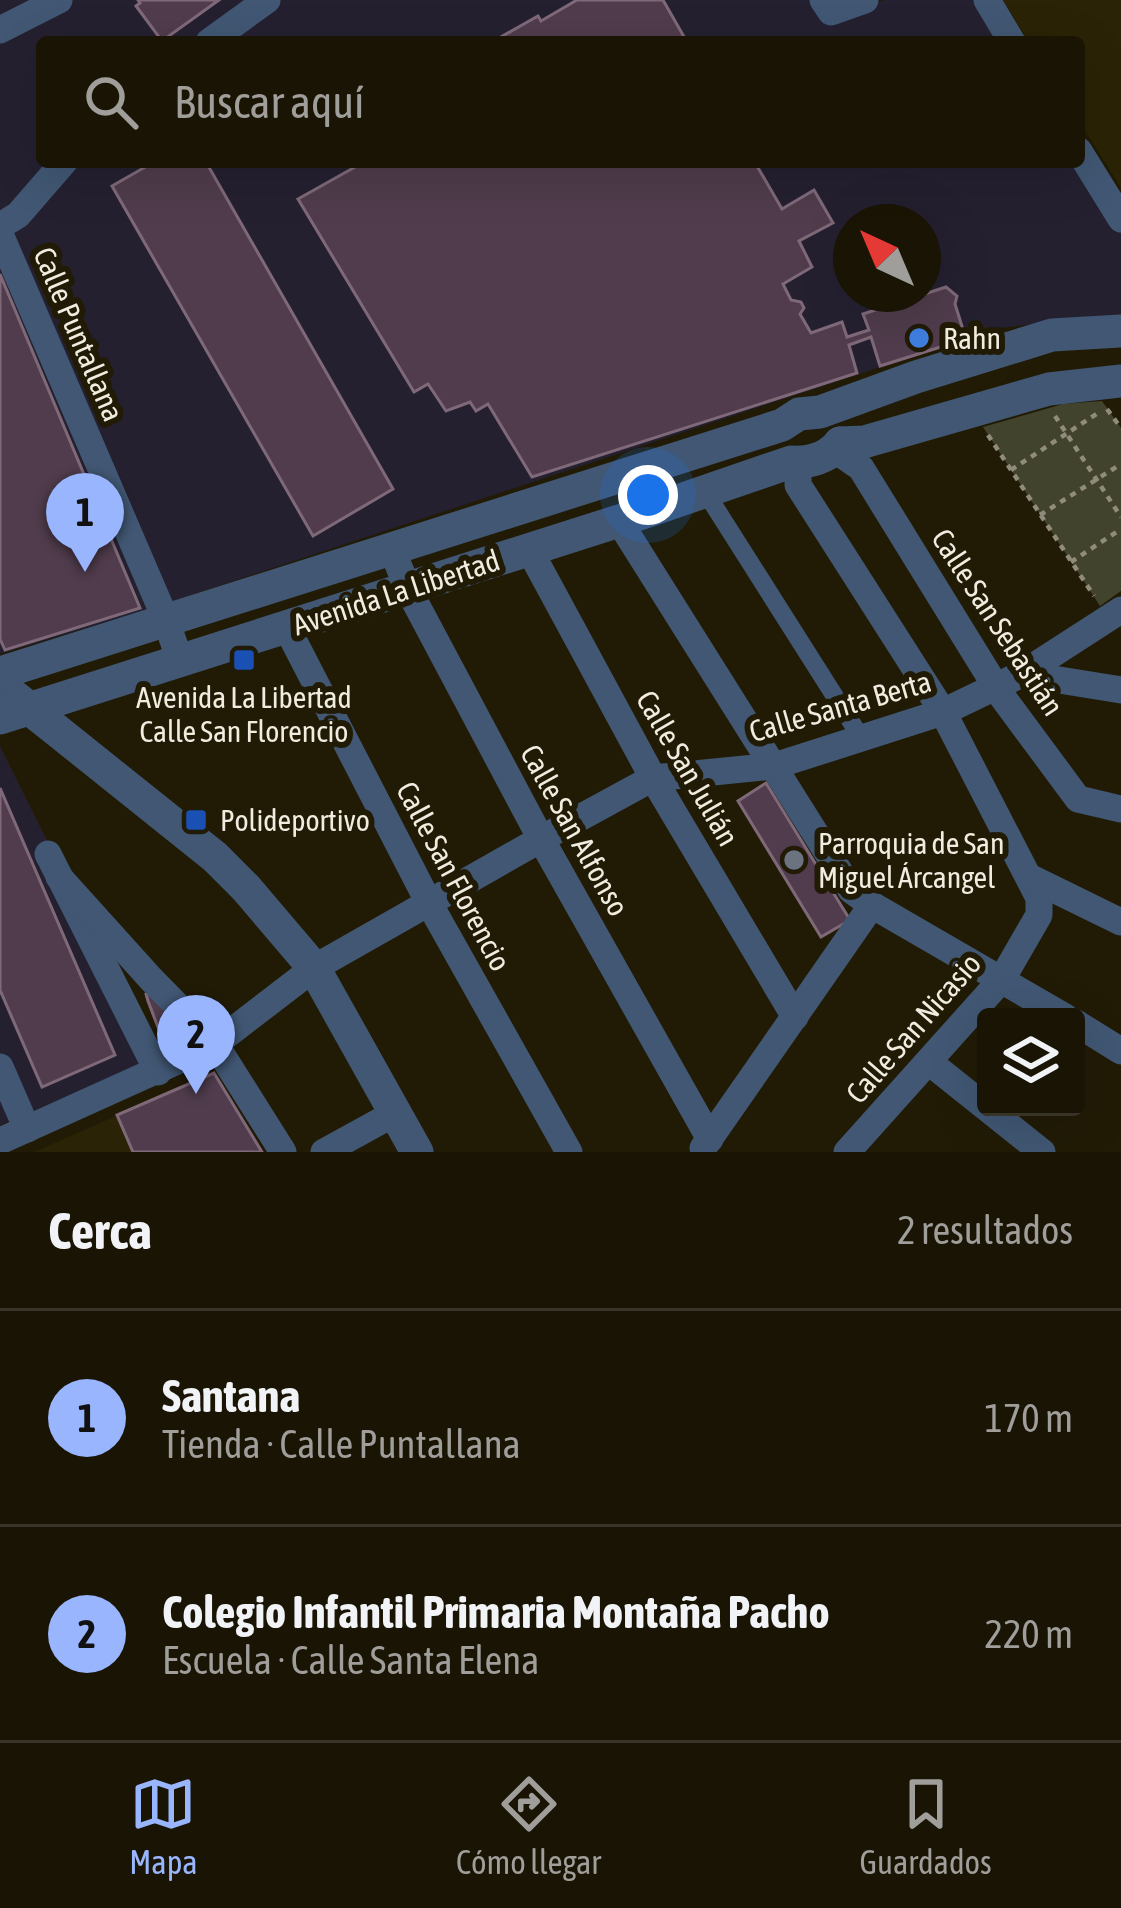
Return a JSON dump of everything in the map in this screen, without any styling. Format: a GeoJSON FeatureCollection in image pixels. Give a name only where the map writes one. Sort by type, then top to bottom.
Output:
{"type":"FeatureCollection","features":[{"type":"Feature","properties":{"kind":"street"},"geometry":{"type":"LineString","coordinates":[[0,30],[59,0]]}},
{"type":"Feature","properties":{"kind":"street"},"geometry":{"type":"LineString","coordinates":[[217,36],[267,0]]}},
{"type":"Feature","properties":{"kind":"street"},"geometry":{"type":"LineString","coordinates":[[827,6],[865,0]]}},
{"type":"Feature","properties":{"kind":"street"},"geometry":{"type":"LineString","coordinates":[[987,0],[1008,36]]}},
{"type":"Feature","properties":{"kind":"street"},"geometry":{"type":"LineString","coordinates":[[1085,161],[1121,219]]}},
{"type":"Feature","properties":{"kind":"street"},"geometry":{"type":"LineString","coordinates":[[0,230],[59,168]]}},
{"type":"Feature","properties":{"kind":"street","name":"Calle Puntallana"},"geometry":{"type":"LineString","coordinates":[[0,230],[180,661]]}},
{"type":"Feature","properties":{"kind":"street"},"geometry":{"type":"LineString","coordinates":[[1116,394],[1040,392],[837,447],[808,463],[795,462],[779,447],[782,424],[799,414],[820,412],[1052,335],[1121,332]]}},
{"type":"Feature","properties":{"kind":"street"},"geometry":{"type":"LineString","coordinates":[[820,412],[837,425],[837,447]]}},
{"type":"Feature","properties":{"kind":"street","name":"Avenida La Libertad"},"geometry":{"type":"LineString","coordinates":[[0,674],[782,424]]}},
{"type":"Feature","properties":{"kind":"street","name":"Calle San Sebastián"},"geometry":{"type":"LineString","coordinates":[[837,447],[861,468],[996,687],[1078,799],[1121,808]]}},
{"type":"Feature","properties":{"kind":"street"},"geometry":{"type":"LineString","coordinates":[[795,462],[798,485],[943,712],[1029,878],[1121,922]]}},
{"type":"Feature","properties":{"kind":"street","name":"Avenida La Libertad"},"geometry":{"type":"LineString","coordinates":[[14,713],[795,462]]}},
{"type":"Feature","properties":{"kind":"street"},"geometry":{"type":"LineString","coordinates":[[706,493],[860,736]]}},
{"type":"Feature","properties":{"kind":"street"},"geometry":{"type":"LineString","coordinates":[[619,521],[851,890],[1051,1008]]}},
{"type":"Feature","properties":{"kind":"street","name":"Calle San Alfonso"},"geometry":{"type":"LineString","coordinates":[[392,549],[406,587],[705,1145]]}},
{"type":"Feature","properties":{"kind":"street","name":"Calle San Julián"},"geometry":{"type":"LineString","coordinates":[[530,549],[653,778],[795,1016]]}},
{"type":"Feature","properties":{"kind":"street","name":"Calle Santa Berta"},"geometry":{"type":"LineString","coordinates":[[0,1141],[215,1044],[314,968],[653,778],[774,766],[943,712],[1022,674],[1114,615]]}},
{"type":"Feature","properties":{"kind":"street","name":"Calle San Florencio"},"geometry":{"type":"LineString","coordinates":[[286,628],[429,903],[568,1152]]}},
{"type":"Feature","properties":{"kind":"street"},"geometry":{"type":"LineString","coordinates":[[1061,679],[1058,661],[1066,645]]}},
{"type":"Feature","properties":{"kind":"street"},"geometry":{"type":"LineString","coordinates":[[1022,674],[1121,690]]}},
{"type":"Feature","properties":{"kind":"street"},"geometry":{"type":"LineString","coordinates":[[0,686],[14,713],[215,856],[246,888],[314,968],[417,1152]]}},
{"type":"Feature","properties":{"kind":"street"},"geometry":{"type":"LineString","coordinates":[[158,1072],[53,865],[154,982],[215,1044],[283,1152]]}},
{"type":"Feature","properties":{"kind":"street","name":"Calle San Nicasio"},"geometry":{"type":"LineString","coordinates":[[849,1151],[1002,979],[1039,915],[1040,898],[1029,878]]}},
{"type":"Feature","properties":{"kind":"street"},"geometry":{"type":"LineString","coordinates":[[705,1145],[872,905]]}},
{"type":"Feature","properties":{"kind":"street"},"geometry":{"type":"LineString","coordinates":[[118,992],[141,979],[154,982]]}},
{"type":"Feature","properties":{"kind":"street"},"geometry":{"type":"LineString","coordinates":[[1085,1029],[1121,1051]]}},
{"type":"Feature","properties":{"kind":"street"},"geometry":{"type":"LineString","coordinates":[[929,1062],[1040,1151]]}},
{"type":"Feature","properties":{"kind":"street"},"geometry":{"type":"LineString","coordinates":[[0,1067],[27,1129]]}},
{"type":"Feature","properties":{"kind":"street"},"geometry":{"type":"LineString","coordinates":[[324,1152],[395,1113]]}},
{"type":"Feature","properties":{"kind":"path"},"geometry":{"type":"LineString","coordinates":[[1040,392],[1121,517]]}},
{"type":"Feature","properties":{"kind":"path"},"geometry":{"type":"LineString","coordinates":[[1116,394],[1121,428]]}},
{"type":"Feature","properties":{"kind":"path"},"geometry":{"type":"LineString","coordinates":[[1011,470],[1116,394]]}},
{"type":"Feature","properties":{"kind":"path"},"geometry":{"type":"LineString","coordinates":[[971,411],[1071,562],[1114,615]]}},
{"type":"Feature","properties":{"kind":"path"},"geometry":{"type":"LineString","coordinates":[[1040,515],[1121,464]]}},
{"type":"Feature","properties":{"kind":"path"},"geometry":{"type":"LineString","coordinates":[[1071,562],[1121,529]]}},
{"type":"Feature","properties":{"kind":"shaded area"},"geometry":{"type":"Polygon","coordinates":[[[0,0],[811,0],[824,20],[884,0],[987,0],[1009,36],[36,36],[36,168],[1084,168],[1121,218],[1121,315],[998,328],[0,654],[0,0]]]}},
{"type":"Feature","properties":{"kind":"shaded area"},"geometry":{"type":"Polygon","coordinates":[[[1003,0],[1121,0],[1121,188],[1085,131],[1085,36],[1025,36],[1003,0]]]}},
{"type":"Feature","properties":{"kind":"shaded area"},"geometry":{"type":"Polygon","coordinates":[[[0,746],[155,1058],[0,1125],[0,746]]]}},
{"type":"Feature","properties":{"kind":"shaded area"},"geometry":{"type":"Polygon","coordinates":[[[214,1073],[262,1152],[34,1152],[214,1073]]]}},
{"type":"Feature","properties":{"kind":"green space"},"geometry":{"type":"Polygon","coordinates":[[[1102,401],[1121,428],[1121,591],[1100,606],[983,427],[1063,404],[1102,401]]]}},
{"type":"Feature","properties":{"kind":"building"},"geometry":{"type":"Polygon","coordinates":[[[138,0],[219,0],[169,36],[158,36],[136,6],[138,0]]]}},
{"type":"Feature","properties":{"kind":"building"},"geometry":{"type":"Polygon","coordinates":[[[577,0],[663,0],[684,36],[503,36],[538,16],[541,21],[577,0]]]}},
{"type":"Feature","properties":{"kind":"building"},"geometry":{"type":"Polygon","coordinates":[[[144,168],[209,168],[393,489],[313,536],[112,186],[144,168]]]}},
{"type":"Feature","properties":{"kind":"building"},"geometry":{"type":"Polygon","coordinates":[[[353,168],[758,168],[782,209],[814,190],[833,223],[799,241],[812,267],[783,284],[791,300],[801,302],[800,314],[811,333],[842,322],[847,337],[869,330],[863,314],[869,312],[941,312],[941,289],[946,287],[957,296],[966,339],[880,366],[871,337],[849,345],[857,373],[532,477],[488,404],[476,411],[470,402],[446,411],[428,384],[414,392],[298,199],[353,168]]]}},
{"type":"Feature","properties":{"kind":"building"},"geometry":{"type":"Polygon","coordinates":[[[0,274],[140,608],[5,650],[0,639],[0,274]]]}},
{"type":"Feature","properties":{"kind":"building","name":"Parroquia de San Miguel Árcangel"},"geometry":{"type":"Polygon","coordinates":[[[766,783],[850,920],[821,937],[738,801],[766,783]]]}},
{"type":"Feature","properties":{"kind":"building"},"geometry":{"type":"Polygon","coordinates":[[[0,788],[115,1055],[42,1087],[0,990],[0,788]]]}},
{"type":"Feature","properties":{"kind":"building"},"geometry":{"type":"Polygon","coordinates":[[[149,992],[186,1032],[164,1043],[149,992]]]}},
{"type":"Feature","properties":{"kind":"building"},"geometry":{"type":"Polygon","coordinates":[[[214,1073],[262,1152],[133,1152],[117,1115],[214,1073]]]}},
{"type":"Feature","properties":{"kind":"place","name":"Rahn"},"geometry":{"type":"Point","coordinates":[919,338]}},
{"type":"Feature","properties":{"kind":"place","name":"Santana"},"geometry":{"type":"Point","coordinates":[85,572]}},
{"type":"Feature","properties":{"kind":"place","name":"Avenida La Libertad Calle San Florencio"},"geometry":{"type":"Point","coordinates":[244,660]}},
{"type":"Feature","properties":{"kind":"place","name":"Polideportivo"},"geometry":{"type":"Point","coordinates":[196,820]}},
{"type":"Feature","properties":{"kind":"place","name":"Parroquia de San Miguel Árcangel"},"geometry":{"type":"Point","coordinates":[794,860]}},
{"type":"Feature","properties":{"kind":"place","name":"Colegio Infantil Primaria Montaña Pacho"},"geometry":{"type":"Point","coordinates":[196,1094]}}]}
